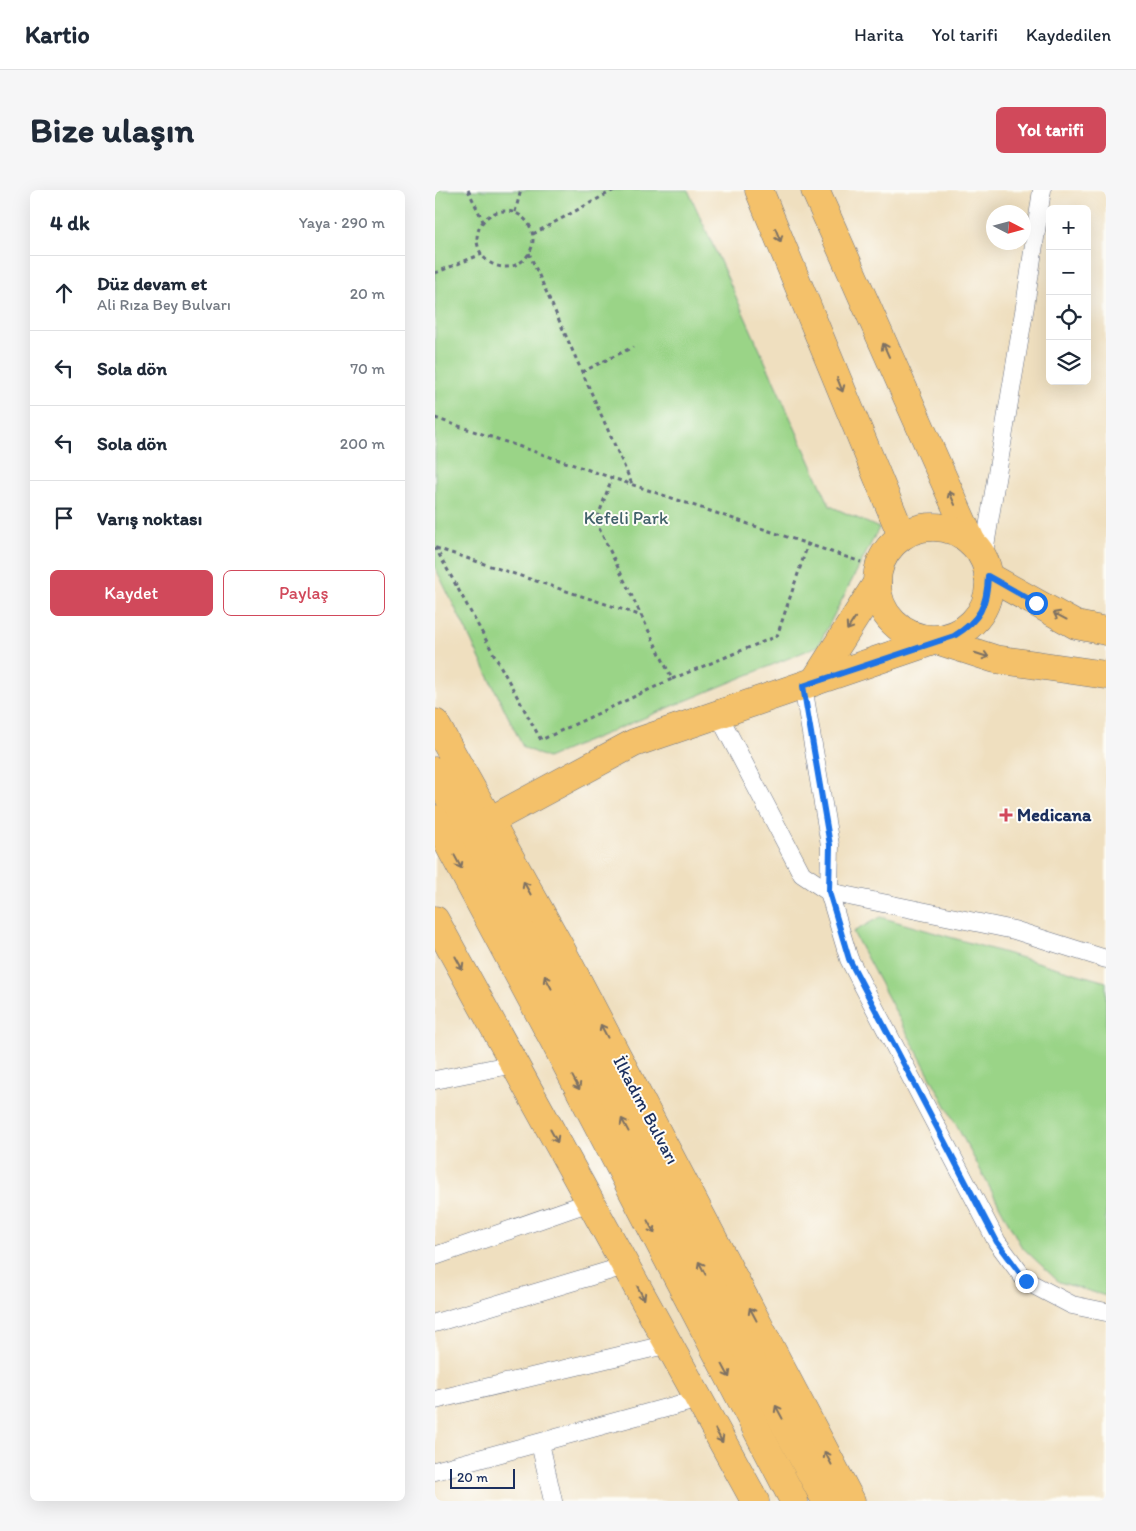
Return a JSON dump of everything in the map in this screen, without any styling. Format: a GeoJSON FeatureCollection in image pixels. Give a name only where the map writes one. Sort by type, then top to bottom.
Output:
{"type":"FeatureCollection","features":[{"type":"Feature","properties":{"kind":"main road"},"geometry":{"type":"LineString","coordinates":[[759,190],[902,536]]}},
{"type":"Feature","properties":{"kind":"main road"},"geometry":{"type":"LineString","coordinates":[[489,822],[634,743],[936,640],[954,636],[969,626],[981,612],[987,595],[981,559],[815,190]]}},
{"type":"Feature","properties":{"kind":"main road"},"geometry":{"type":"LineString","coordinates":[[1106,631],[1076,624],[981,559],[956,532],[938,527],[919,529],[902,536],[888,549],[880,565],[877,583],[879,601],[888,618],[901,630],[918,638],[936,640],[995,659],[1106,675]]}},
{"type":"Feature","properties":{"kind":"main road"},"geometry":{"type":"LineString","coordinates":[[808,684],[877,583]]}},
{"type":"Feature","properties":{"kind":"main road","name":"İlkadım Bulvarı"},"geometry":{"type":"LineString","coordinates":[[435,723],[560,947],[851,1501]]}},
{"type":"Feature","properties":{"kind":"main road","name":"İlkadım Bulvarı"},"geometry":{"type":"LineString","coordinates":[[435,771],[826,1501]]}},
{"type":"Feature","properties":{"kind":"main road"},"geometry":{"type":"LineString","coordinates":[[435,819],[553,1039],[794,1501]]}},
{"type":"Feature","properties":{"kind":"main road"},"geometry":{"type":"LineString","coordinates":[[435,920],[755,1501]]}},
{"type":"Feature","properties":{"kind":"street"},"geometry":{"type":"LineString","coordinates":[[981,559],[1025,306],[1042,190]]}},
{"type":"Feature","properties":{"kind":"street"},"geometry":{"type":"LineString","coordinates":[[808,684],[830,845],[829,892],[849,959],[997,1242],[1026,1281],[1072,1305],[1106,1312]]}},
{"type":"Feature","properties":{"kind":"street"},"geometry":{"type":"LineString","coordinates":[[718,714],[802,874],[829,892],[1014,930],[1106,959]]}},
{"type":"Feature","properties":{"kind":"street"},"geometry":{"type":"LineString","coordinates":[[435,1080],[514,1064]]}},
{"type":"Feature","properties":{"kind":"street"},"geometry":{"type":"LineString","coordinates":[[435,1256],[590,1202]]}},
{"type":"Feature","properties":{"kind":"street"},"geometry":{"type":"LineString","coordinates":[[435,1322],[625,1266]]}},
{"type":"Feature","properties":{"kind":"street"},"geometry":{"type":"LineString","coordinates":[[435,1400],[669,1344]]}},
{"type":"Feature","properties":{"kind":"street"},"geometry":{"type":"LineString","coordinates":[[435,1471],[699,1399]]}},
{"type":"Feature","properties":{"kind":"street"},"geometry":{"type":"LineString","coordinates":[[541,1443],[553,1501]]}},
{"type":"Feature","properties":{"kind":"path"},"geometry":{"type":"LineString","coordinates":[[468,190],[483,221]]}},
{"type":"Feature","properties":{"kind":"path"},"geometry":{"type":"LineString","coordinates":[[515,212],[521,190]]}},
{"type":"Feature","properties":{"kind":"path"},"geometry":{"type":"LineString","coordinates":[[533,234],[614,190]]}},
{"type":"Feature","properties":{"kind":"path"},"geometry":{"type":"LineString","coordinates":[[498,212],[515,212],[523,217],[533,234],[533,244],[529,253],[523,260],[505,266],[496,265],[482,254],[477,238],[483,221],[498,212]]}},
{"type":"Feature","properties":{"kind":"path"},"geometry":{"type":"LineString","coordinates":[[529,253],[632,484]]}},
{"type":"Feature","properties":{"kind":"path"},"geometry":{"type":"LineString","coordinates":[[435,274],[482,254]]}},
{"type":"Feature","properties":{"kind":"path"},"geometry":{"type":"LineString","coordinates":[[582,372],[633,347]]}},
{"type":"Feature","properties":{"kind":"path"},"geometry":{"type":"LineString","coordinates":[[435,418],[861,562]]}},
{"type":"Feature","properties":{"kind":"path"},"geometry":{"type":"LineString","coordinates":[[612,478],[596,522],[672,679]]}},
{"type":"Feature","properties":{"kind":"path"},"geometry":{"type":"LineString","coordinates":[[435,548],[541,740],[672,679],[777,636],[808,544]]}},
{"type":"Feature","properties":{"kind":"path"},"geometry":{"type":"LineString","coordinates":[[435,548],[642,616]]}},
{"type":"Feature","properties":{"kind":"green space","name":"Kefeli Park"},"geometry":{"type":"Polygon","coordinates":[[[435,190],[688,190],[830,506],[879,528],[818,646],[547,758],[523,747],[435,567],[435,190]]]}},
{"type":"Feature","properties":{"kind":"green space"},"geometry":{"type":"Polygon","coordinates":[[[880,917],[1106,982],[1106,1296],[1059,1282],[1021,1246],[853,932],[880,917]]]}},
{"type":"Feature","properties":{"kind":"place","name":"Medicana"},"geometry":{"type":"Point","coordinates":[1006,815]}},
{"type":"Feature","properties":{"kind":"route"},"geometry":{"type":"LineString","coordinates":[[1026,1281],[997,1242],[849,959],[829,892],[830,845],[803,686],[936,640],[954,636],[969,626],[981,612],[987,595],[988,576],[1036,603]]}}]}
